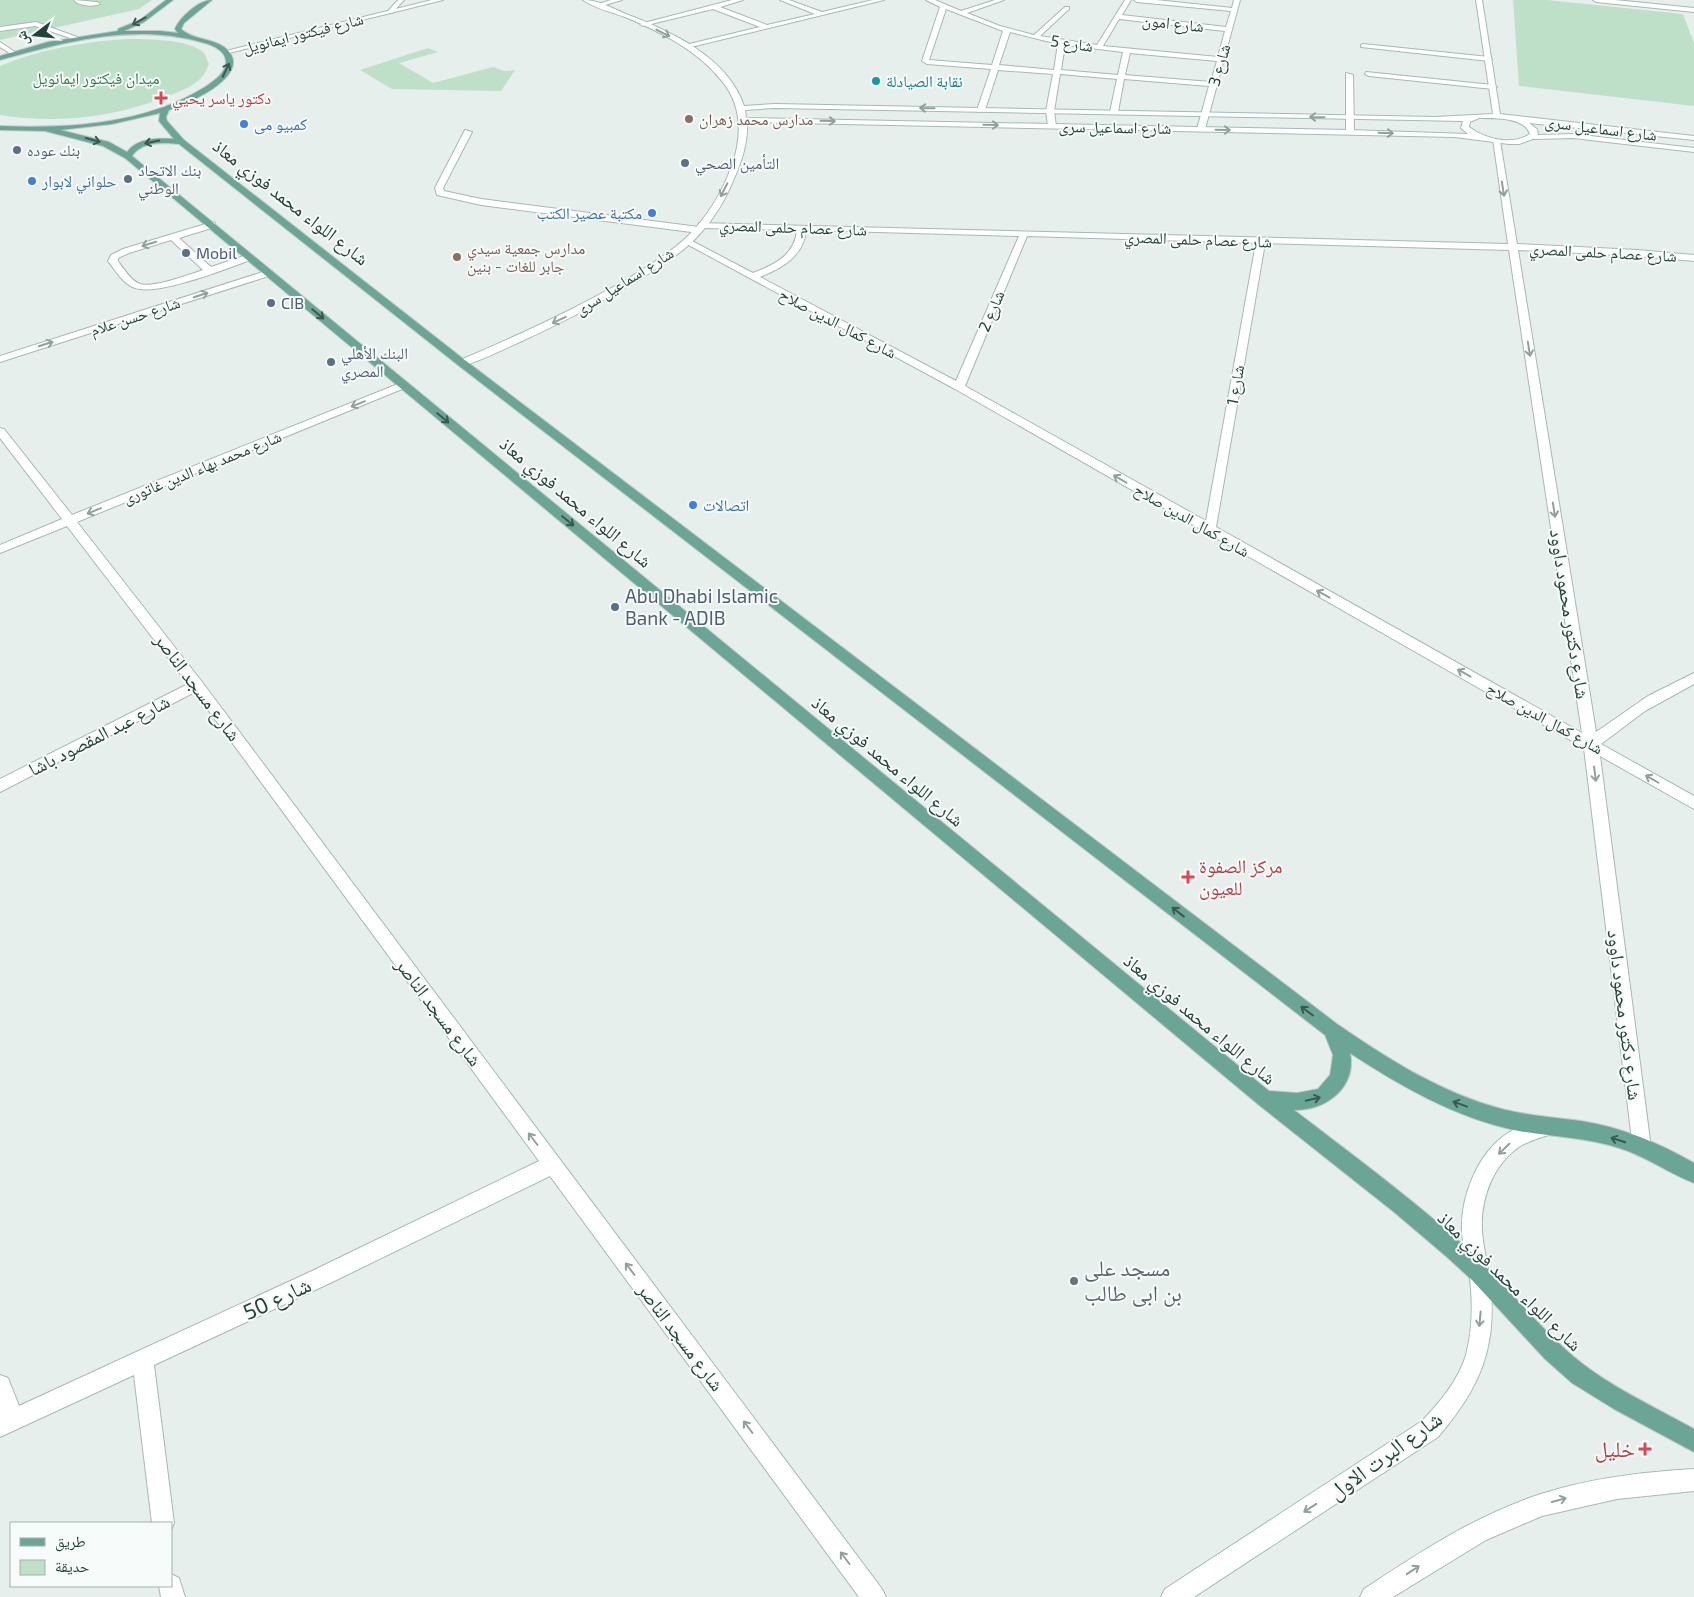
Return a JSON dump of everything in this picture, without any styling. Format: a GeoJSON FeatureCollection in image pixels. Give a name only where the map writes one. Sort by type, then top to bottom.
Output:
{"type":"FeatureCollection","features":[{"type":"Feature","properties":{"kind":"main road"},"geometry":{"type":"LineString","coordinates":[[105,35],[142,21],[170,0]]}},
{"type":"Feature","properties":{"kind":"main road"},"geometry":{"type":"LineString","coordinates":[[184,36],[178,29],[181,22],[209,0]]}},
{"type":"Feature","properties":{"kind":"main road"},"geometry":{"type":"LineString","coordinates":[[0,58],[75,38],[140,33],[184,36],[216,45],[229,57],[230,64],[228,71],[222,78],[209,88],[190,99],[166,108],[98,124],[46,129],[0,128]]}},
{"type":"Feature","properties":{"kind":"main road","name":"شارع اللواء محمد فوزي معاذ"},"geometry":{"type":"LineString","coordinates":[[166,108],[162,117],[163,121],[181,142],[462,363],[1331,1030],[1378,1063],[1417,1085],[1459,1104],[1494,1115],[1547,1127],[1593,1132],[1642,1148],[1694,1174]]}},
{"type":"Feature","properties":{"kind":"main road","name":"شارع اللواء محمد فوزي معاذ"},"geometry":{"type":"LineString","coordinates":[[46,129],[106,144],[128,156],[1265,1099],[1406,1210],[1479,1274],[1543,1344],[1579,1374],[1618,1401],[1659,1420],[1694,1441]]}},
{"type":"Feature","properties":{"kind":"main road"},"geometry":{"type":"LineString","coordinates":[[128,156],[130,151],[137,146],[148,143],[166,140],[181,142]]}},
{"type":"Feature","properties":{"kind":"main road"},"geometry":{"type":"LineString","coordinates":[[1265,1099],[1297,1102],[1323,1096],[1339,1079],[1342,1055],[1331,1030]]}},
{"type":"Feature","properties":{"kind":"street"},"geometry":{"type":"LineString","coordinates":[[77,0],[82,4],[97,4]]}},
{"type":"Feature","properties":{"kind":"street"},"geometry":{"type":"LineString","coordinates":[[390,12],[401,0]]}},
{"type":"Feature","properties":{"kind":"street","name":"شارع فيكتور ايمانويل"},"geometry":{"type":"LineString","coordinates":[[225,52],[440,0]]}},
{"type":"Feature","properties":{"kind":"street","name":"شارع اسماعيل سرى"},"geometry":{"type":"LineString","coordinates":[[462,363],[520,339],[572,314],[618,289],[687,242],[701,227],[720,200],[734,171],[742,145],[745,120],[742,108],[731,88],[705,59],[687,46],[643,24],[586,0]]}},
{"type":"Feature","properties":{"kind":"street"},"geometry":{"type":"LineString","coordinates":[[598,5],[619,0]]}},
{"type":"Feature","properties":{"kind":"street"},"geometry":{"type":"LineString","coordinates":[[697,0],[766,27]]}},
{"type":"Feature","properties":{"kind":"street"},"geometry":{"type":"LineString","coordinates":[[643,24],[740,0]]}},
{"type":"Feature","properties":{"kind":"street"},"geometry":{"type":"LineString","coordinates":[[783,0],[822,14]]}},
{"type":"Feature","properties":{"kind":"street"},"geometry":{"type":"LineString","coordinates":[[687,46],[871,1],[882,0]]}},
{"type":"Feature","properties":{"kind":"street","name":"شارع 5"},"geometry":{"type":"LineString","coordinates":[[929,0],[1007,30],[1035,37],[1099,47],[1221,59]]}},
{"type":"Feature","properties":{"kind":"street"},"geometry":{"type":"LineString","coordinates":[[961,13],[1002,0]]}},
{"type":"Feature","properties":{"kind":"street"},"geometry":{"type":"LineString","coordinates":[[1099,47],[1128,0]]}},
{"type":"Feature","properties":{"kind":"street"},"geometry":{"type":"LineString","coordinates":[[1137,0],[1234,10]]}},
{"type":"Feature","properties":{"kind":"street","name":"شارع 3"},"geometry":{"type":"LineString","coordinates":[[1201,129],[1237,0]]}},
{"type":"Feature","properties":{"kind":"street"},"geometry":{"type":"LineString","coordinates":[[1479,0],[1497,116]]}},
{"type":"Feature","properties":{"kind":"street"},"geometry":{"type":"LineString","coordinates":[[1596,0],[1693,10],[1694,17]]}},
{"type":"Feature","properties":{"kind":"street"},"geometry":{"type":"LineString","coordinates":[[944,6],[926,62],[1214,84]]}},
{"type":"Feature","properties":{"kind":"street"},"geometry":{"type":"LineString","coordinates":[[1035,37],[1067,8]]}},
{"type":"Feature","properties":{"kind":"street","name":"شارع امون"},"geometry":{"type":"LineString","coordinates":[[1118,16],[1229,29]]}},
{"type":"Feature","properties":{"kind":"street"},"geometry":{"type":"LineString","coordinates":[[0,30],[36,24],[75,38]]}},
{"type":"Feature","properties":{"kind":"street"},"geometry":{"type":"LineString","coordinates":[[982,110],[1007,30]]}},
{"type":"Feature","properties":{"kind":"street"},"geometry":{"type":"LineString","coordinates":[[1052,126],[1050,111],[1062,42]]}},
{"type":"Feature","properties":{"kind":"street"},"geometry":{"type":"LineString","coordinates":[[0,44],[13,53]]}},
{"type":"Feature","properties":{"kind":"street"},"geometry":{"type":"LineString","coordinates":[[1363,46],[1489,59]]}},
{"type":"Feature","properties":{"kind":"street"},"geometry":{"type":"LineString","coordinates":[[1114,112],[1127,50]]}},
{"type":"Feature","properties":{"kind":"street"},"geometry":{"type":"LineString","coordinates":[[1369,74],[1493,87]]}},
{"type":"Feature","properties":{"kind":"street"},"geometry":{"type":"LineString","coordinates":[[1349,75],[1350,132]]}},
{"type":"Feature","properties":{"kind":"street","name":"شارع اسماعيل سرى"},"geometry":{"type":"LineString","coordinates":[[742,108],[775,106],[904,108],[1446,119],[1497,116],[1694,138]]}},
{"type":"Feature","properties":{"kind":"street"},"geometry":{"type":"LineString","coordinates":[[903,123],[904,108]]}},
{"type":"Feature","properties":{"kind":"street"},"geometry":{"type":"LineString","coordinates":[[1471,118],[1466,120],[1465,128],[1469,132],[1490,139]]}},
{"type":"Feature","properties":{"kind":"street"},"geometry":{"type":"LineString","coordinates":[[1508,118],[1531,128],[1534,132],[1532,137]]}},
{"type":"Feature","properties":{"kind":"street","name":"شارع اسماعيل سرى"},"geometry":{"type":"LineString","coordinates":[[745,120],[1350,132],[1455,135],[1516,142],[1532,137],[1568,136],[1694,150]]}},
{"type":"Feature","properties":{"kind":"street","name":"شارع عصام حلمى المصري"},"geometry":{"type":"LineString","coordinates":[[468,132],[439,188],[440,193],[446,196],[481,202],[701,227],[1513,247],[1637,253],[1694,258]]}},
{"type":"Feature","properties":{"kind":"street"},"geometry":{"type":"LineString","coordinates":[[1643,132],[1649,145]]}},
{"type":"Feature","properties":{"kind":"street","name":"شارع دكتور محمود داوود"},"geometry":{"type":"LineString","coordinates":[[1490,139],[1513,247],[1591,744],[1642,1148]]}},
{"type":"Feature","properties":{"kind":"street"},"geometry":{"type":"LineString","coordinates":[[212,225],[126,251],[114,257],[112,261],[136,286],[144,288],[250,257]]}},
{"type":"Feature","properties":{"kind":"street"},"geometry":{"type":"LineString","coordinates":[[752,277],[776,267],[793,254],[802,236],[802,228]]}},
{"type":"Feature","properties":{"kind":"street","name":"شارع 2"},"geometry":{"type":"LineString","coordinates":[[958,387],[1024,234]]}},
{"type":"Feature","properties":{"kind":"street"},"geometry":{"type":"LineString","coordinates":[[173,237],[208,270]]}},
{"type":"Feature","properties":{"kind":"street","name":"شارع 1"},"geometry":{"type":"LineString","coordinates":[[1210,530],[1261,240]]}},
{"type":"Feature","properties":{"kind":"street","name":"شارع كمال الدين صلاح"},"geometry":{"type":"LineString","coordinates":[[687,242],[958,387],[1694,803]]}},
{"type":"Feature","properties":{"kind":"street","name":"شارع حسن علام"},"geometry":{"type":"LineString","coordinates":[[0,359],[269,273]]}},
{"type":"Feature","properties":{"kind":"street","name":"شارع محمد بهاء الدين غاتورى"},"geometry":{"type":"LineString","coordinates":[[0,549],[403,385]]}},
{"type":"Feature","properties":{"kind":"street","name":"شارع مسجد الناصر"},"geometry":{"type":"LineString","coordinates":[[0,431],[197,685],[874,1597]]}},
{"type":"Feature","properties":{"kind":"street"},"geometry":{"type":"LineString","coordinates":[[1591,744],[1616,722],[1640,706],[1694,678]]}},
{"type":"Feature","properties":{"kind":"street","name":"شارع عبد المقصود باشا"},"geometry":{"type":"LineString","coordinates":[[0,786],[197,685]]}},
{"type":"Feature","properties":{"kind":"street","name":"شارع البرت الاول"},"geometry":{"type":"LineString","coordinates":[[1173,1597],[1430,1429],[1453,1405],[1469,1376],[1478,1343],[1481,1309],[1479,1274],[1472,1231],[1476,1194],[1491,1162],[1508,1145],[1514,1140],[1547,1127]]}},
{"type":"Feature","properties":{"kind":"street","name":"شارع 50"},"geometry":{"type":"LineString","coordinates":[[7,1423],[318,1278],[552,1164]]}},
{"type":"Feature","properties":{"kind":"street"},"geometry":{"type":"LineString","coordinates":[[143,1360],[163,1522]]}},
{"type":"Feature","properties":{"kind":"street"},"geometry":{"type":"LineString","coordinates":[[0,1386],[7,1423]]}},
{"type":"Feature","properties":{"kind":"street"},"geometry":{"type":"LineString","coordinates":[[1372,1597],[1432,1558],[1494,1524],[1542,1505],[1592,1491],[1645,1483],[1694,1480]]}},
{"type":"Feature","properties":{"kind":"green space"},"geometry":{"type":"Polygon","coordinates":[[[0,0],[152,0],[139,9],[0,40],[0,0]]]}},
{"type":"Feature","properties":{"kind":"green space"},"geometry":{"type":"Polygon","coordinates":[[[1513,0],[1547,0],[1683,14],[1694,43],[1694,106],[1519,86],[1513,0]]]}},
{"type":"Feature","properties":{"kind":"green space","name":"ميدان فيكتور ايمانويل"},"geometry":{"type":"Polygon","coordinates":[[[127,39],[179,42],[189,45],[198,48],[204,53],[209,64],[202,77],[190,87],[125,110],[63,119],[21,118],[0,115],[0,66],[62,47],[127,39]]]}},
{"type":"Feature","properties":{"kind":"green space"},"geometry":{"type":"Polygon","coordinates":[[[428,48],[438,52],[399,63],[433,83],[493,67],[504,71],[515,70],[501,91],[392,89],[360,70],[428,48]]]}},
{"type":"Feature","properties":{"kind":"place","name":"نقابة الصيادلة"},"geometry":{"type":"Point","coordinates":[876,81]}},
{"type":"Feature","properties":{"kind":"place","name":"دكتور ياسر يحيي"},"geometry":{"type":"Point","coordinates":[161,98]}},
{"type":"Feature","properties":{"kind":"place","name":"مدارس محمد زهران"},"geometry":{"type":"Point","coordinates":[689,119]}},
{"type":"Feature","properties":{"kind":"place","name":"كمبيو مى"},"geometry":{"type":"Point","coordinates":[244,124]}},
{"type":"Feature","properties":{"kind":"place","name":"بنك عوده"},"geometry":{"type":"Point","coordinates":[17,150]}},
{"type":"Feature","properties":{"kind":"place","name":"التأمين الصحي"},"geometry":{"type":"Point","coordinates":[685,163]}},
{"type":"Feature","properties":{"kind":"place","name":"بنك الاتحاد الوطني"},"geometry":{"type":"Point","coordinates":[128,179]}},
{"type":"Feature","properties":{"kind":"place","name":"حلواني لابوار"},"geometry":{"type":"Point","coordinates":[32,181]}},
{"type":"Feature","properties":{"kind":"place","name":"مكتبة عصير الكتب"},"geometry":{"type":"Point","coordinates":[652,213]}},
{"type":"Feature","properties":{"kind":"place","name":"Mobil"},"geometry":{"type":"Point","coordinates":[186,253]}},
{"type":"Feature","properties":{"kind":"place","name":"مدارس جمعية سيدي جابر للغات - بنين"},"geometry":{"type":"Point","coordinates":[457,257]}},
{"type":"Feature","properties":{"kind":"place","name":"CIB"},"geometry":{"type":"Point","coordinates":[271,303]}},
{"type":"Feature","properties":{"kind":"place","name":"البنك الأهلي المصري"},"geometry":{"type":"Point","coordinates":[331,362]}},
{"type":"Feature","properties":{"kind":"place","name":"اتصالات"},"geometry":{"type":"Point","coordinates":[693,505]}},
{"type":"Feature","properties":{"kind":"place","name":"Abu Dhabi Islamic Bank - ADIB"},"geometry":{"type":"Point","coordinates":[615,607]}},
{"type":"Feature","properties":{"kind":"place","name":"مركز الصفوة للعيون"},"geometry":{"type":"Point","coordinates":[1188,877]}},
{"type":"Feature","properties":{"kind":"place","name":"مسجد على بن ابى طالب"},"geometry":{"type":"Point","coordinates":[1074,1281]}},
{"type":"Feature","properties":{"kind":"place","name":"خليل"},"geometry":{"type":"Point","coordinates":[1645,1449]}}]}
